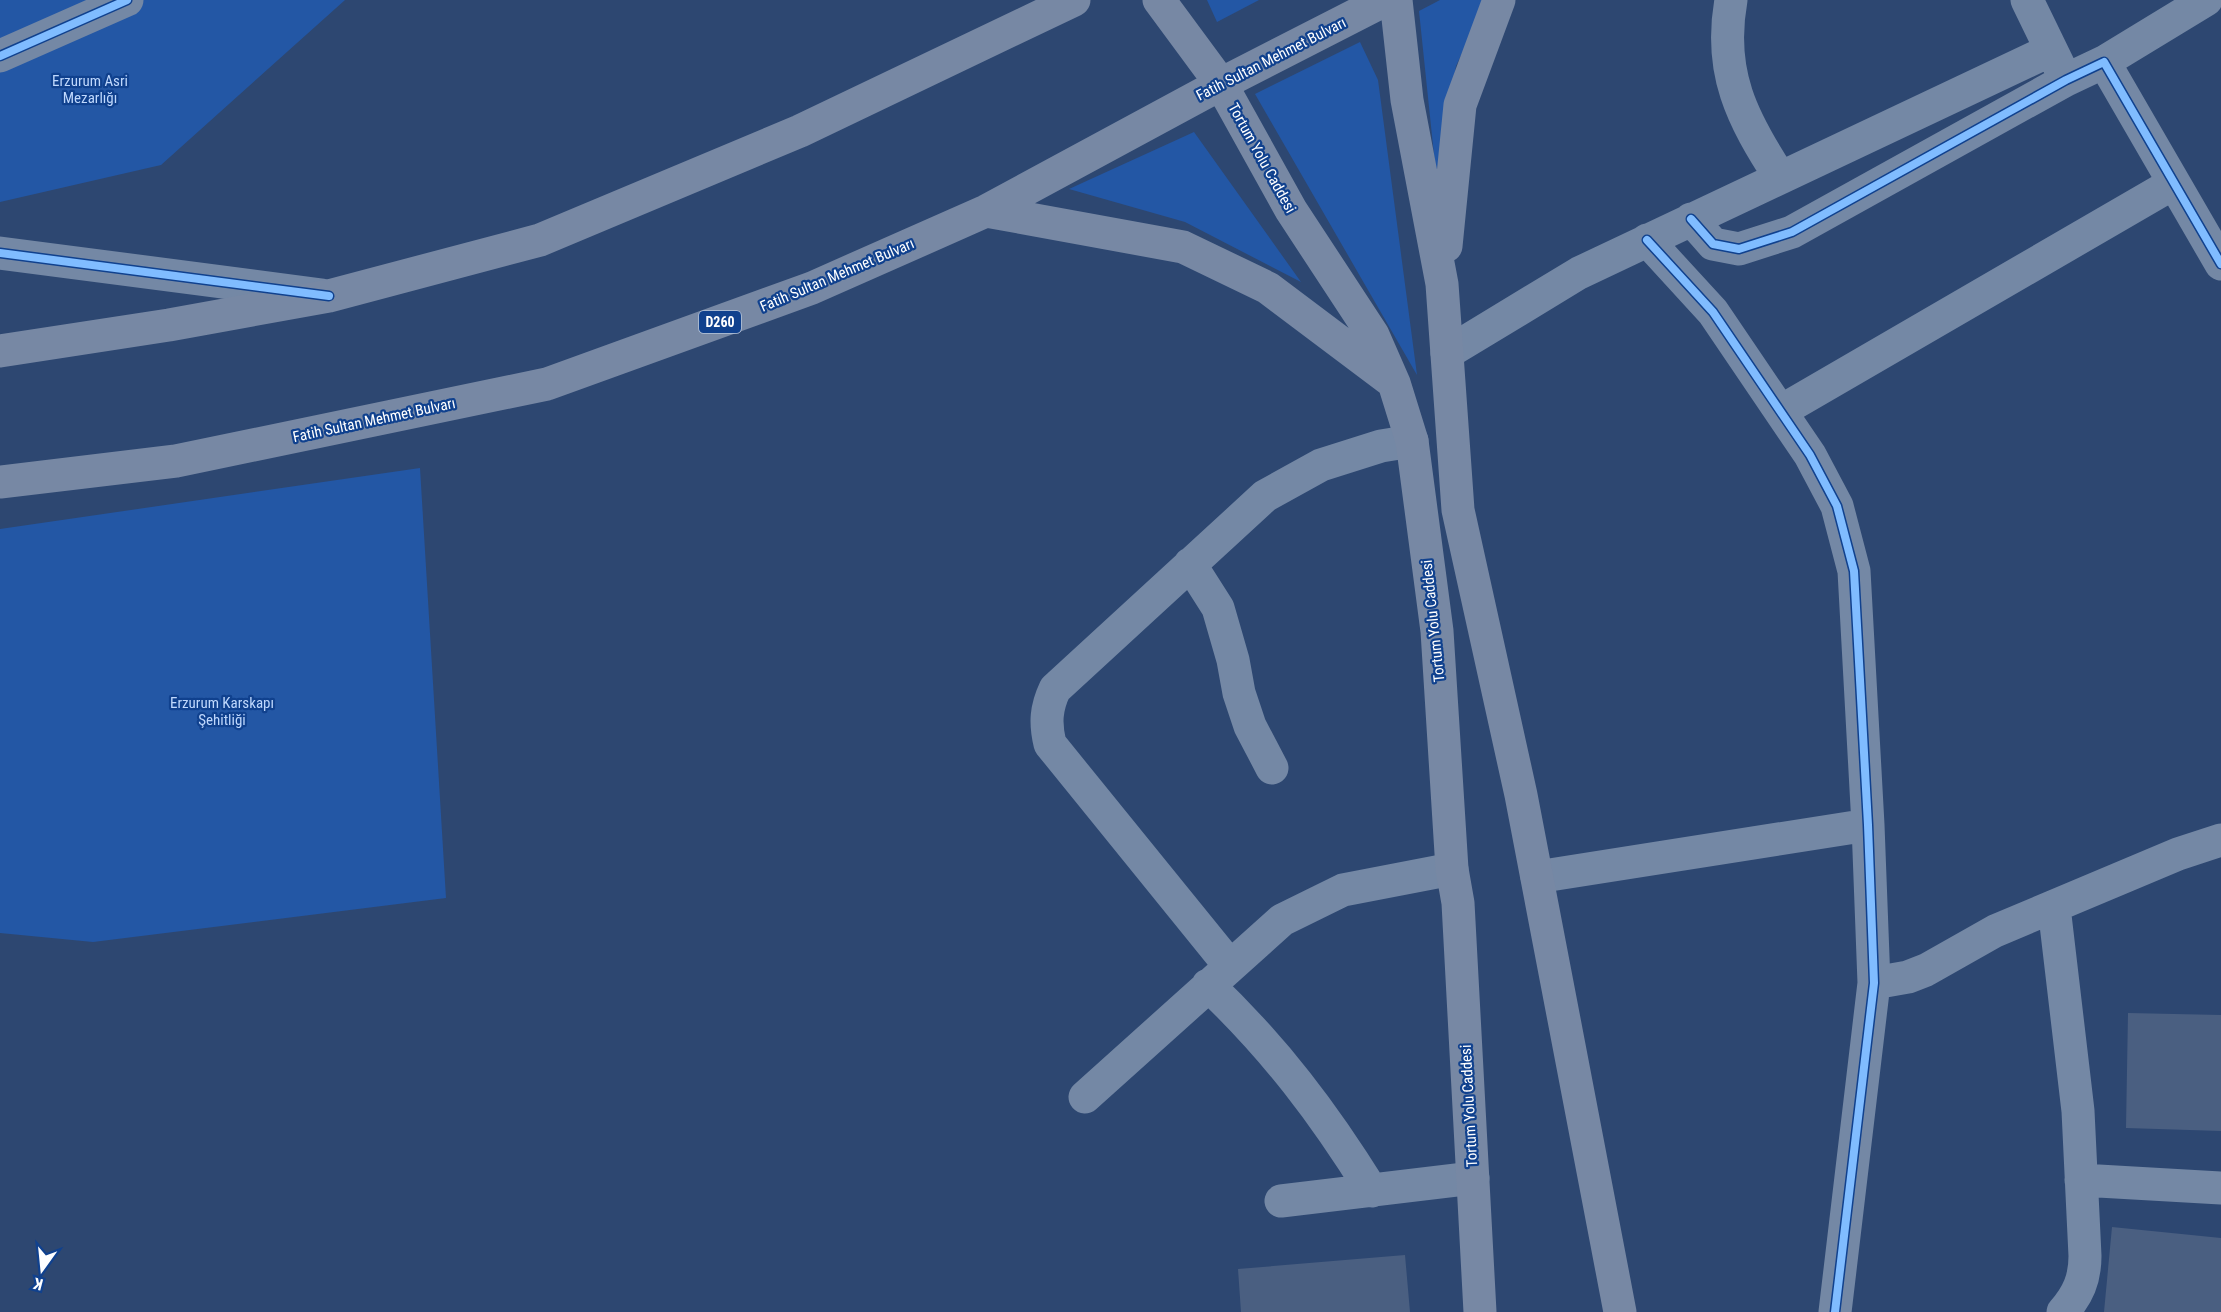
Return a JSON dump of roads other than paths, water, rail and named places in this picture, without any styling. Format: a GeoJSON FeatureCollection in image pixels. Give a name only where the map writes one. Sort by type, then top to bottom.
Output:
{"type":"FeatureCollection","features":[{"type":"Feature","properties":{"kind":"highway"},"geometry":{"type":"LineString","coordinates":[[0,351],[169,325],[329,296],[540,240],[800,131],[1074,0]]}},
{"type":"Feature","properties":{"kind":"highway","name":"Tortum Yolu Caddesi"},"geometry":{"type":"LineString","coordinates":[[1159,0],[1221,84],[1291,210],[1372,335],[1394,383],[1412,441],[1437,631],[1452,868],[1458,903],[1480,1312]]}},
{"type":"Feature","properties":{"kind":"highway","name":"Fatih Sultan Mehmet Bulvarı"},"geometry":{"type":"LineString","coordinates":[[0,482],[176,461],[547,384],[812,288],[986,211],[1221,84],[1385,0]]}},
{"type":"Feature","properties":{"kind":"highway"},"geometry":{"type":"LineString","coordinates":[[1396,0],[1407,100],[1442,284],[1458,510],[1521,795],[1620,1312]]}},
{"type":"Feature","properties":{"kind":"highway"},"geometry":{"type":"LineString","coordinates":[[1442,284],[1460,105],[1499,0]]}},
{"type":"Feature","properties":{"kind":"highway"},"geometry":{"type":"LineString","coordinates":[[986,211],[1183,247],[1269,288],[1394,383]]}},
{"type":"Feature","properties":{"kind":"street"},"geometry":{"type":"LineString","coordinates":[[0,56],[127,0]]}},
{"type":"Feature","properties":{"kind":"street"},"geometry":{"type":"LineString","coordinates":[[1731,0],[1728,19],[1731,74],[1747,123],[1780,177]]}},
{"type":"Feature","properties":{"kind":"street"},"geometry":{"type":"LineString","coordinates":[[2027,0],[2066,80]]}},
{"type":"Feature","properties":{"kind":"street"},"geometry":{"type":"LineString","coordinates":[[1691,219],[1713,244],[1739,249],[1792,232],[2066,80],[2104,62],[2206,0]]}},
{"type":"Feature","properties":{"kind":"street"},"geometry":{"type":"LineString","coordinates":[[1447,353],[1579,273],[2051,50]]}},
{"type":"Feature","properties":{"kind":"street"},"geometry":{"type":"LineString","coordinates":[[2104,62],[2221,264]]}},
{"type":"Feature","properties":{"kind":"street"},"geometry":{"type":"LineString","coordinates":[[1781,411],[2174,183]]}},
{"type":"Feature","properties":{"kind":"street"},"geometry":{"type":"LineString","coordinates":[[1647,240],[1713,312],[1810,455],[1837,506],[1854,571],[1874,983],[1835,1312]]}},
{"type":"Feature","properties":{"kind":"street"},"geometry":{"type":"LineString","coordinates":[[0,253],[329,296]]}},
{"type":"Feature","properties":{"kind":"street"},"geometry":{"type":"LineString","coordinates":[[1372,1191],[1341,1140],[1306,1092],[1243,1019],[1219,976],[1050,744],[1046,729],[1047,713],[1055,689],[1265,496],[1292,479],[1350,454],[1412,441]]}},
{"type":"Feature","properties":{"kind":"street"},"geometry":{"type":"LineString","coordinates":[[1190,564],[1218,608],[1246,715],[1260,748],[1272,768]]}},
{"type":"Feature","properties":{"kind":"street"},"geometry":{"type":"LineString","coordinates":[[1537,877],[1868,825]]}},
{"type":"Feature","properties":{"kind":"street"},"geometry":{"type":"LineString","coordinates":[[1874,983],[1908,977],[1926,970],[1995,932],[2178,854],[2221,840]]}},
{"type":"Feature","properties":{"kind":"street"},"geometry":{"type":"LineString","coordinates":[[1085,1097],[1282,920],[1343,890],[1452,868]]}},
{"type":"Feature","properties":{"kind":"street"},"geometry":{"type":"LineString","coordinates":[[2054,907],[2078,1111],[2085,1270],[2082,1285],[2076,1297],[2063,1312]]}},
{"type":"Feature","properties":{"kind":"street"},"geometry":{"type":"LineString","coordinates":[[1281,1201],[1473,1178]]}},
{"type":"Feature","properties":{"kind":"street"},"geometry":{"type":"LineString","coordinates":[[2081,1180],[2221,1188]]}},
{"type":"Feature","properties":{"kind":"park label","name":"Erzurum Asri Mezarlığı"},"geometry":{"type":"Point","coordinates":[90,90]}},
{"type":"Feature","properties":{"kind":"park label","name":"Erzurum Karskapı Şehitliği"},"geometry":{"type":"Point","coordinates":[222,712]}}]}
